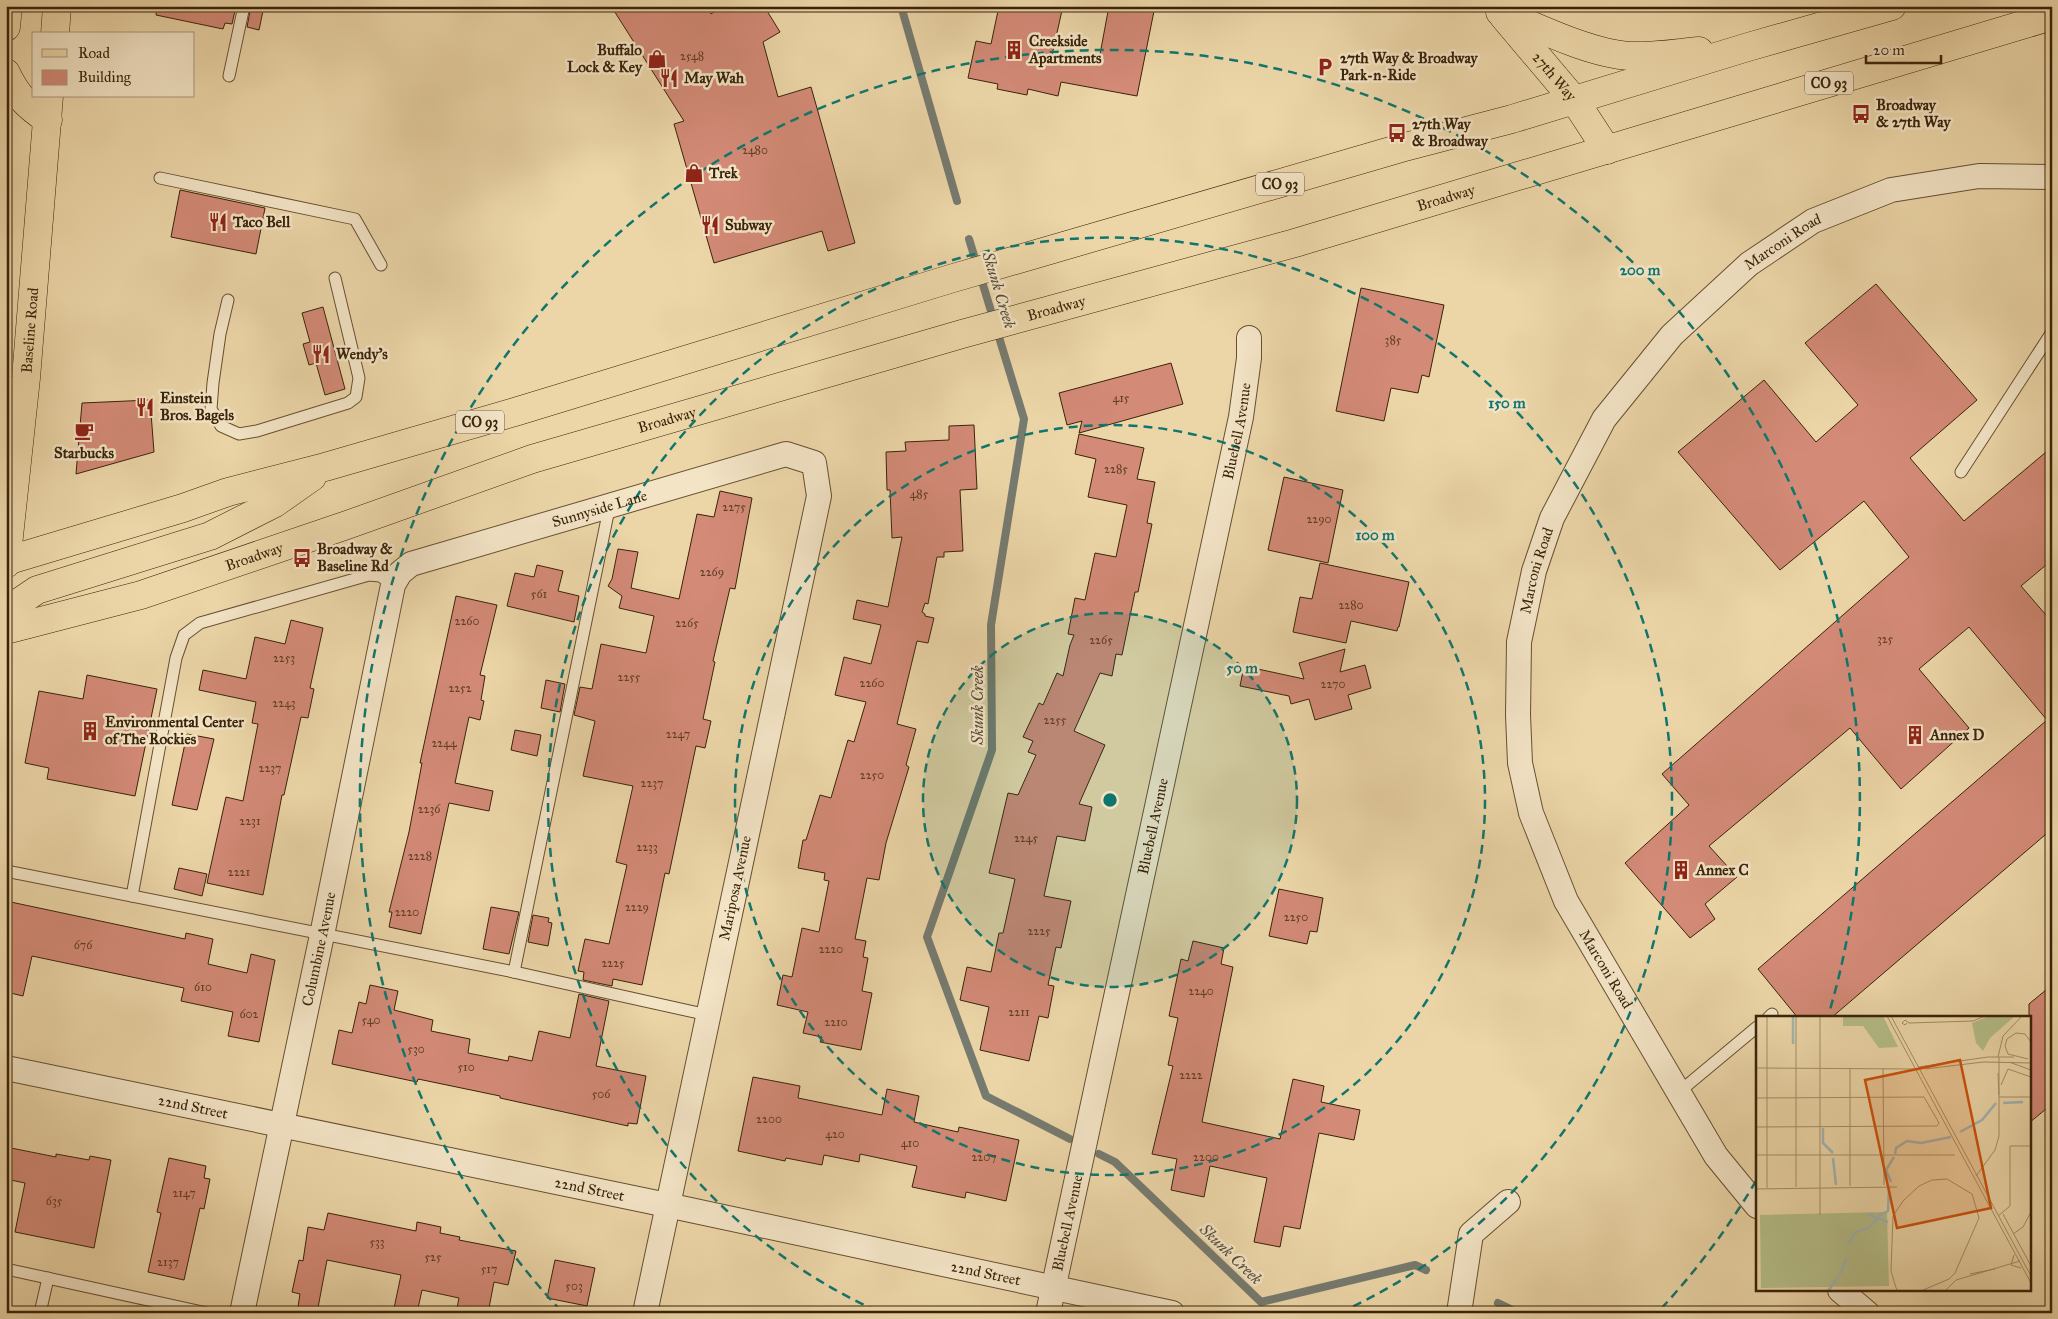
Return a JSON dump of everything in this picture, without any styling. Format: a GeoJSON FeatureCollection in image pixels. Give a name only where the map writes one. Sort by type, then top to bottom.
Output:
{"type":"FeatureCollection","features":[{"type":"Feature","properties":{"kind":"main road"},"geometry":{"type":"LineString","coordinates":[[6,27],[8,6]]}},
{"type":"Feature","properties":{"kind":"main road"},"geometry":{"type":"LineString","coordinates":[[54,32],[57,6]]}},
{"type":"Feature","properties":{"kind":"main road","name":"CO 93"},"geometry":{"type":"LineString","coordinates":[[7,562],[183,508],[228,492],[325,467],[518,411],[950,279],[1401,148],[1575,100],[1748,47],[1892,6]]}},
{"type":"Feature","properties":{"kind":"main road"},"geometry":{"type":"LineString","coordinates":[[1497,9],[1557,36],[1596,49],[1630,56],[1748,47]]}},
{"type":"Feature","properties":{"kind":"main road","name":"27th Way"},"geometry":{"type":"LineString","coordinates":[[1497,9],[1575,100],[1607,150]]}},
{"type":"Feature","properties":{"kind":"main road","name":"Broadway"},"geometry":{"type":"LineString","coordinates":[[6,630],[141,595],[347,525],[532,459],[962,334],[1295,243],[2052,16]]}},
{"type":"Feature","properties":{"kind":"main road"},"geometry":{"type":"LineString","coordinates":[[6,73],[14,90],[28,107],[48,108]]}},
{"type":"Feature","properties":{"kind":"main road","name":"Baseline Road"},"geometry":{"type":"LineString","coordinates":[[7,562],[26,378],[48,108]]}},
{"type":"Feature","properties":{"kind":"main road"},"geometry":{"type":"LineString","coordinates":[[6,611],[36,590],[210,536],[275,502],[325,467]]}},
{"type":"Feature","properties":{"kind":"street","name":"Marconi Road"},"geometry":{"type":"LineString","coordinates":[[1752,1191],[1716,1156],[1566,901],[1531,813],[1520,763],[1518,714],[1519,642],[1534,571],[1552,518],[1604,420],[1672,334],[1748,264],[1813,222],[1892,190],[1979,176],[2052,177]]}},
{"type":"Feature","properties":{"kind":"street","name":"Bluebell Avenue"},"geometry":{"type":"LineString","coordinates":[[1048,1313],[1241,418],[1249,358],[1249,338]]}},
{"type":"Feature","properties":{"kind":"street","name":"Sunnyside Lane"},"geometry":{"type":"LineString","coordinates":[[393,584],[400,572],[412,564],[610,504],[786,454],[814,463]]}},
{"type":"Feature","properties":{"kind":"street","name":"Mariposa Avenue"},"geometry":{"type":"LineString","coordinates":[[645,1313],[819,496],[814,463]]}},
{"type":"Feature","properties":{"kind":"street","name":"Columbine Avenue"},"geometry":{"type":"LineString","coordinates":[[242,1313],[322,935],[393,584]]}},
{"type":"Feature","properties":{"kind":"street","name":"22nd Street"},"geometry":{"type":"LineString","coordinates":[[6,1068],[668,1205],[1172,1313]]}},
{"type":"Feature","properties":{"kind":"street"},"geometry":{"type":"LineString","coordinates":[[1459,1313],[1471,1234],[1508,1202]]}},
{"type":"Feature","properties":{"kind":"street"},"geometry":{"type":"LineString","coordinates":[[1842,1292],[1867,1313]]}},
{"type":"Feature","properties":{"kind":"lane"},"geometry":{"type":"LineString","coordinates":[[229,76],[244,6]]}},
{"type":"Feature","properties":{"kind":"lane"},"geometry":{"type":"LineString","coordinates":[[160,178],[355,219],[381,265]]}},
{"type":"Feature","properties":{"kind":"lane"},"geometry":{"type":"LineString","coordinates":[[228,300],[212,382],[211,409],[221,426],[239,434],[258,431],[348,404],[356,397],[359,378],[335,278]]}},
{"type":"Feature","properties":{"kind":"lane"},"geometry":{"type":"LineString","coordinates":[[1962,472],[2052,332]]}},
{"type":"Feature","properties":{"kind":"lane"},"geometry":{"type":"LineString","coordinates":[[514,972],[610,504]]}},
{"type":"Feature","properties":{"kind":"lane"},"geometry":{"type":"LineString","coordinates":[[132,896],[176,658],[184,635],[200,623],[370,575],[380,576],[393,584]]}},
{"type":"Feature","properties":{"kind":"lane"},"geometry":{"type":"LineString","coordinates":[[6,871],[514,972],[708,1015]]}},
{"type":"Feature","properties":{"kind":"lane"},"geometry":{"type":"LineString","coordinates":[[1679,1092],[1756,1028]]}},
{"type":"Feature","properties":{"kind":"lane"},"geometry":{"type":"LineString","coordinates":[[6,1269],[207,1313]]}},
{"type":"Feature","properties":{"kind":"lane"},"geometry":{"type":"LineString","coordinates":[[40,1313],[48,1278]]}},
{"type":"Feature","properties":{"kind":"building"},"geometry":{"type":"Polygon","coordinates":[[[157,6],[236,6],[232,24],[225,23],[223,29],[156,15],[157,6]]]}},
{"type":"Feature","properties":{"kind":"building"},"geometry":{"type":"Polygon","coordinates":[[[251,6],[264,6],[259,30],[247,27],[251,6]]]}},
{"type":"Feature","properties":{"kind":"building"},"geometry":{"type":"Polygon","coordinates":[[[611,6],[707,6],[711,14],[723,6],[764,6],[780,32],[763,42],[778,97],[811,87],[855,243],[828,251],[822,231],[714,263],[674,124],[684,121],[611,6]]]}},
{"type":"Feature","properties":{"kind":"building"},"geometry":{"type":"Polygon","coordinates":[[[999,6],[1063,6],[1052,55],[1098,65],[1109,6],[1155,6],[1137,96],[1061,82],[1058,96],[1028,89],[1027,95],[997,89],[998,84],[968,78],[976,41],[991,44],[999,6]]]}},
{"type":"Feature","properties":{"kind":"building","name":"Taco Bell"},"geometry":{"type":"Polygon","coordinates":[[[180,190],[265,208],[256,254],[171,237],[180,190]]]}},
{"type":"Feature","properties":{"kind":"building"},"geometry":{"type":"Polygon","coordinates":[[[1876,284],[1977,400],[1910,458],[1964,521],[2052,447],[2052,560],[2021,586],[2052,622],[2052,829],[1833,1016],[1796,1016],[1758,969],[2047,720],[1969,627],[1919,669],[1969,728],[1901,789],[1850,728],[1709,846],[1737,877],[1705,904],[1715,919],[1690,938],[1625,863],[1689,805],[1662,774],[1909,557],[1864,501],[1780,570],[1678,452],[1764,380],[1816,442],[1858,405],[1805,343],[1876,284]]]}},
{"type":"Feature","properties":{"kind":"building"},"geometry":{"type":"Polygon","coordinates":[[[1361,288],[1444,305],[1429,377],[1422,375],[1418,393],[1391,388],[1384,421],[1336,411],[1361,288]]]}},
{"type":"Feature","properties":{"kind":"building","name":"Wendy's"},"geometry":{"type":"Polygon","coordinates":[[[323,307],[345,389],[325,395],[316,363],[309,365],[303,344],[310,342],[302,313],[323,307]]]}},
{"type":"Feature","properties":{"kind":"building"},"geometry":{"type":"Polygon","coordinates":[[[1171,363],[1183,404],[1079,433],[1082,421],[1067,425],[1059,393],[1171,363]]]}},
{"type":"Feature","properties":{"kind":"building"},"geometry":{"type":"Polygon","coordinates":[[[150,400],[154,452],[76,474],[82,403],[150,400]]]}},
{"type":"Feature","properties":{"kind":"building"},"geometry":{"type":"Polygon","coordinates":[[[974,425],[977,489],[960,490],[963,551],[944,552],[944,557],[937,557],[928,604],[925,603],[922,612],[925,616],[934,618],[928,643],[917,641],[897,724],[916,729],[906,765],[909,767],[886,843],[879,880],[867,878],[855,939],[866,941],[863,957],[868,958],[862,991],[872,993],[861,1050],[820,1042],[822,1037],[803,1033],[808,1012],[777,1005],[783,975],[792,977],[802,928],[819,932],[829,881],[824,880],[825,873],[798,868],[803,840],[806,840],[820,795],[831,798],[848,740],[854,742],[866,702],[835,695],[844,657],[871,664],[881,625],[853,619],[857,600],[888,607],[902,537],[892,538],[890,490],[887,490],[886,452],[906,451],[905,442],[949,440],[949,426],[974,425]]]}},
{"type":"Feature","properties":{"kind":"building"},"geometry":{"type":"Polygon","coordinates":[[[1079,434],[1144,448],[1137,479],[1155,482],[1147,523],[1152,524],[1138,592],[1135,592],[1122,655],[1116,654],[1112,676],[1100,673],[1074,731],[1105,745],[1079,804],[1092,807],[1085,841],[1057,836],[1044,896],[1071,901],[1061,948],[1056,947],[1048,985],[1054,986],[1048,1018],[1039,1016],[1029,1061],[980,1050],[989,1007],[960,1000],[967,967],[991,972],[999,933],[1003,933],[1015,879],[989,873],[1008,793],[1018,795],[1036,755],[1028,752],[1033,741],[1023,737],[1039,703],[1043,705],[1057,673],[1063,676],[1074,635],[1068,634],[1075,598],[1085,600],[1095,553],[1116,557],[1127,505],[1088,497],[1096,459],[1075,454],[1079,434]]]}},
{"type":"Feature","properties":{"kind":"building"},"geometry":{"type":"Polygon","coordinates":[[[1284,477],[1343,490],[1328,563],[1268,550],[1284,477]]]}},
{"type":"Feature","properties":{"kind":"building"},"geometry":{"type":"Polygon","coordinates":[[[720,491],[752,498],[735,589],[730,588],[713,661],[715,662],[703,719],[711,721],[705,748],[696,746],[669,874],[665,873],[642,985],[613,979],[612,986],[583,980],[584,972],[578,971],[585,939],[609,944],[627,865],[616,862],[633,786],[583,776],[595,721],[574,715],[580,687],[592,689],[601,644],[646,653],[654,616],[619,608],[622,596],[608,586],[612,579],[618,549],[638,552],[631,588],[679,599],[697,514],[714,517],[720,491]]]}},
{"type":"Feature","properties":{"kind":"building"},"geometry":{"type":"Polygon","coordinates":[[[1320,563],[1409,582],[1397,631],[1351,621],[1346,643],[1293,632],[1300,597],[1312,599],[1320,563]]]}},
{"type":"Feature","properties":{"kind":"building"},"geometry":{"type":"Polygon","coordinates":[[[537,565],[563,571],[558,591],[579,596],[574,622],[507,606],[515,573],[534,577],[537,565]]]}},
{"type":"Feature","properties":{"kind":"building"},"geometry":{"type":"Polygon","coordinates":[[[456,596],[497,605],[480,675],[485,676],[481,700],[484,701],[480,720],[469,717],[455,783],[493,791],[489,811],[449,803],[421,934],[389,927],[392,912],[389,912],[409,832],[422,763],[420,763],[456,596]]]}},
{"type":"Feature","properties":{"kind":"building"},"geometry":{"type":"Polygon","coordinates":[[[291,620],[323,628],[310,688],[314,689],[308,718],[301,717],[284,795],[282,795],[263,895],[207,883],[226,797],[243,801],[258,724],[252,723],[256,702],[199,690],[203,670],[246,679],[255,637],[285,644],[291,620]]]}},
{"type":"Feature","properties":{"kind":"building"},"geometry":{"type":"Polygon","coordinates":[[[1345,649],[1340,672],[1365,665],[1371,688],[1348,695],[1352,709],[1315,720],[1309,699],[1291,704],[1289,696],[1240,686],[1244,666],[1304,679],[1299,663],[1345,649]]]}},
{"type":"Feature","properties":{"kind":"building","name":"Environmental Center of The Rockies"},"geometry":{"type":"Polygon","coordinates":[[[87,675],[157,689],[135,796],[47,779],[49,768],[25,763],[39,691],[83,699],[87,675]]]}},
{"type":"Feature","properties":{"kind":"building"},"geometry":{"type":"Polygon","coordinates":[[[546,680],[565,684],[560,712],[541,708],[546,680]]]}},
{"type":"Feature","properties":{"kind":"building"},"geometry":{"type":"Polygon","coordinates":[[[515,730],[541,735],[537,756],[511,750],[515,730]]]}},
{"type":"Feature","properties":{"kind":"building"},"geometry":{"type":"Polygon","coordinates":[[[187,734],[214,739],[197,810],[172,805],[187,734]]]}},
{"type":"Feature","properties":{"kind":"building"},"geometry":{"type":"Polygon","coordinates":[[[179,868],[207,874],[202,896],[174,889],[179,868]]]}},
{"type":"Feature","properties":{"kind":"building"},"geometry":{"type":"Polygon","coordinates":[[[1279,889],[1323,898],[1317,932],[1310,931],[1307,944],[1269,936],[1279,889]]]}},
{"type":"Feature","properties":{"kind":"building"},"geometry":{"type":"Polygon","coordinates":[[[6,901],[185,939],[186,933],[213,939],[208,964],[247,973],[251,954],[275,960],[259,1042],[228,1036],[233,1012],[181,1001],[184,988],[32,956],[23,996],[6,992],[6,901]]]}},
{"type":"Feature","properties":{"kind":"building"},"geometry":{"type":"Polygon","coordinates":[[[491,907],[519,912],[509,954],[483,949],[491,907]]]}},
{"type":"Feature","properties":{"kind":"building"},"geometry":{"type":"Polygon","coordinates":[[[533,915],[549,918],[548,922],[552,923],[548,946],[528,942],[533,915]]]}},
{"type":"Feature","properties":{"kind":"building"},"geometry":{"type":"Polygon","coordinates":[[[1193,941],[1224,948],[1221,964],[1233,967],[1202,1122],[1280,1139],[1293,1079],[1324,1086],[1321,1102],[1360,1110],[1354,1140],[1319,1133],[1300,1229],[1284,1226],[1280,1247],[1254,1242],[1267,1178],[1210,1166],[1204,1197],[1171,1190],[1177,1159],[1152,1154],[1173,1066],[1168,1065],[1178,1018],[1169,1016],[1181,959],[1188,961],[1193,941]]]}},
{"type":"Feature","properties":{"kind":"building"},"geometry":{"type":"Polygon","coordinates":[[[370,985],[398,991],[394,1010],[433,1020],[431,1031],[470,1039],[468,1053],[508,1061],[509,1056],[532,1061],[539,1031],[570,1038],[579,994],[609,1001],[596,1066],[646,1076],[637,1124],[628,1123],[628,1126],[500,1098],[500,1096],[418,1079],[417,1082],[332,1064],[339,1030],[352,1033],[359,1002],[366,1004],[370,985]]]}},
{"type":"Feature","properties":{"kind":"building"},"geometry":{"type":"Polygon","coordinates":[[[2052,985],[2052,1104],[2030,1122],[2030,1016],[2029,1004],[2052,985]]]}},
{"type":"Feature","properties":{"kind":"building"},"geometry":{"type":"Polygon","coordinates":[[[753,1077],[800,1086],[798,1098],[882,1115],[887,1089],[919,1096],[914,1122],[958,1132],[959,1127],[1019,1140],[1006,1201],[966,1192],[965,1198],[912,1187],[917,1166],[860,1154],[859,1162],[824,1155],[822,1165],[786,1158],[785,1161],[738,1151],[753,1077]]]}},
{"type":"Feature","properties":{"kind":"building"},"geometry":{"type":"Polygon","coordinates":[[[6,1147],[56,1157],[56,1154],[89,1160],[90,1156],[111,1160],[94,1248],[15,1232],[25,1183],[6,1179],[6,1147]]]}},
{"type":"Feature","properties":{"kind":"building"},"geometry":{"type":"Polygon","coordinates":[[[169,1158],[206,1166],[204,1178],[210,1179],[204,1209],[200,1208],[184,1280],[148,1272],[161,1213],[157,1212],[169,1158]]]}},
{"type":"Feature","properties":{"kind":"building"},"geometry":{"type":"Polygon","coordinates":[[[328,1213],[416,1231],[417,1222],[441,1227],[440,1233],[460,1237],[459,1240],[516,1251],[508,1285],[494,1282],[488,1313],[456,1313],[459,1298],[422,1290],[417,1313],[393,1313],[401,1275],[327,1260],[317,1313],[297,1313],[300,1294],[292,1292],[299,1260],[303,1261],[308,1227],[324,1230],[328,1213]]]}},
{"type":"Feature","properties":{"kind":"building"},"geometry":{"type":"Polygon","coordinates":[[[555,1260],[595,1268],[587,1306],[547,1298],[555,1260]]]}},
{"type":"Feature","properties":{"kind":"waterway","name":"Skunk Creek"},"geometry":{"type":"LineString","coordinates":[[901,6],[957,201]]}},
{"type":"Feature","properties":{"kind":"waterway","name":"Skunk Creek"},"geometry":{"type":"LineString","coordinates":[[969,239],[1024,419],[991,625],[992,750],[927,937],[986,1096],[1070,1139]]}},
{"type":"Feature","properties":{"kind":"waterway","name":"Skunk Creek"},"geometry":{"type":"LineString","coordinates":[[1099,1154],[1115,1162],[1261,1302],[1415,1265],[1426,1270]]}},
{"type":"Feature","properties":{"kind":"waterway","name":"Skunk Creek"},"geometry":{"type":"LineString","coordinates":[[1498,1303],[1519,1313]]}},
{"type":"Feature","properties":{"kind":"place","name":"Creekside Apartments"},"geometry":{"type":"Point","coordinates":[1014,50]}},
{"type":"Feature","properties":{"kind":"place","name":"Buffalo Lock & Key"},"geometry":{"type":"Point","coordinates":[657,59]}},
{"type":"Feature","properties":{"kind":"place","name":"27th Way & Broadway Park-n-Ride"},"geometry":{"type":"Point","coordinates":[1325,67]}},
{"type":"Feature","properties":{"kind":"place","name":"May Wah"},"geometry":{"type":"Point","coordinates":[669,78]}},
{"type":"Feature","properties":{"kind":"place","name":"Broadway & 27th Way"},"geometry":{"type":"Point","coordinates":[1861,114]}},
{"type":"Feature","properties":{"kind":"place","name":"27th Way & Broadway"},"geometry":{"type":"Point","coordinates":[1397,133]}},
{"type":"Feature","properties":{"kind":"place","name":"Trek"},"geometry":{"type":"Point","coordinates":[694,173]}},
{"type":"Feature","properties":{"kind":"place","name":"Taco Bell"},"geometry":{"type":"Point","coordinates":[218,222]}},
{"type":"Feature","properties":{"kind":"place","name":"Subway"},"geometry":{"type":"Point","coordinates":[710,225]}},
{"type":"Feature","properties":{"kind":"place","name":"Wendy's"},"geometry":{"type":"Point","coordinates":[321,354]}},
{"type":"Feature","properties":{"kind":"place","name":"Einstein Bros. Bagels"},"geometry":{"type":"Point","coordinates":[145,407]}},
{"type":"Feature","properties":{"kind":"place","name":"Starbucks"},"geometry":{"type":"Point","coordinates":[84,431]}},
{"type":"Feature","properties":{"kind":"place","name":"Broadway & Baseline Rd"},"geometry":{"type":"Point","coordinates":[302,558]}},
{"type":"Feature","properties":{"kind":"place","name":"Environmental Center of The Rockies"},"geometry":{"type":"Point","coordinates":[90,731]}},
{"type":"Feature","properties":{"kind":"place","name":"Annex D"},"geometry":{"type":"Point","coordinates":[1915,735]}},
{"type":"Feature","properties":{"kind":"place","name":"Annex C"},"geometry":{"type":"Point","coordinates":[1681,870]}}]}
